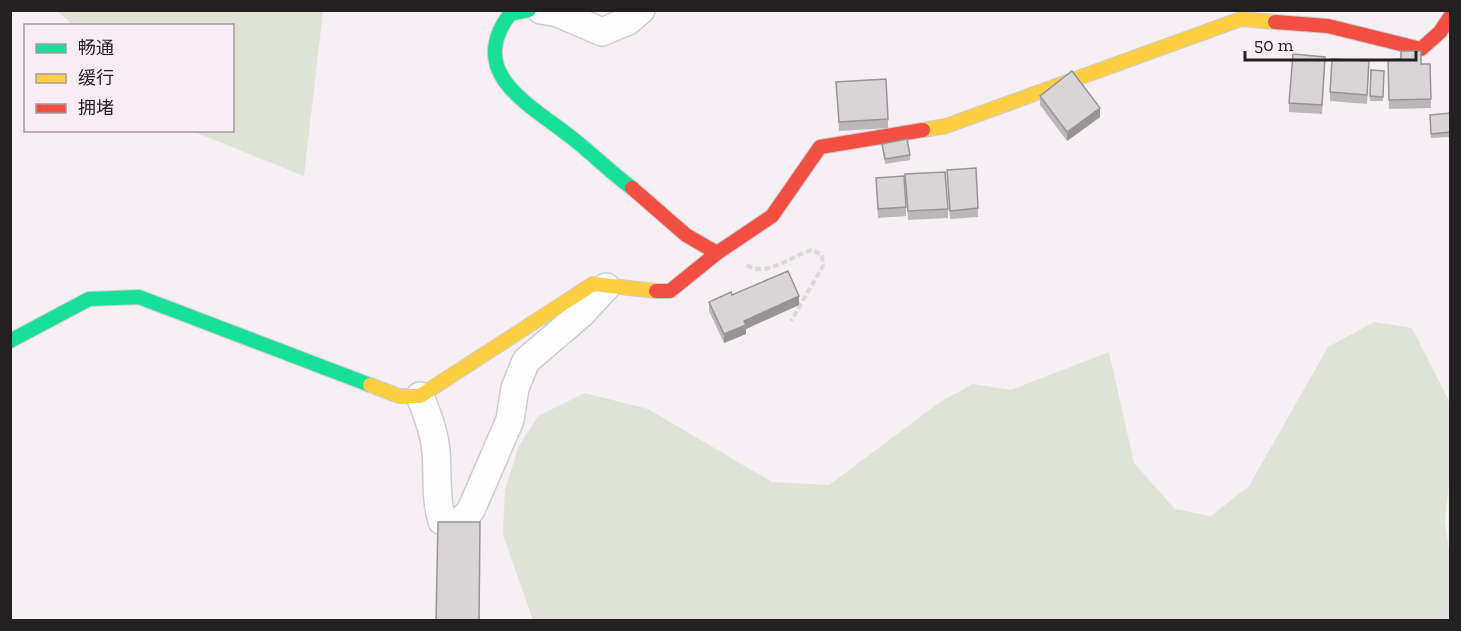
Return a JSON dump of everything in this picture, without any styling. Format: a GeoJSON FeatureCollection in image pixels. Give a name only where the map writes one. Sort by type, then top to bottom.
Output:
{"type":"FeatureCollection","features":[{"type":"Feature","properties":{"kind":"street"},"geometry":{"type":"LineString","coordinates":[[529,10],[510,14],[495,33],[493,50],[501,75],[543,118],[573,138],[645,199],[672,226],[696,244],[717,253]]}},
{"type":"Feature","properties":{"kind":"street"},"geometry":{"type":"LineString","coordinates":[[541,10],[558,13],[603,32],[628,21],[641,10]]}},
{"type":"Feature","properties":{"kind":"street"},"geometry":{"type":"LineString","coordinates":[[10,341],[89,299],[140,297],[399,396],[420,396],[593,284],[669,291],[689,278],[717,253],[772,216],[820,147],[946,126],[1241,18],[1328,26],[1421,49],[1440,32],[1450,17]]}},
{"type":"Feature","properties":{"kind":"street"},"geometry":{"type":"LineString","coordinates":[[420,396],[430,420],[436,450],[436,501],[442,521],[450,524],[462,520],[471,510],[510,420],[515,388],[525,361],[581,314],[606,287]]}},
{"type":"Feature","properties":{"kind":"path"},"geometry":{"type":"LineString","coordinates":[[717,253],[730,253],[752,268],[773,266],[812,250],[822,255],[823,266],[791,321]]}},
{"type":"Feature","properties":{"kind":"shaded area"},"geometry":{"type":"Polygon","coordinates":[[[57,11],[323,11],[304,176],[194,132],[234,132],[234,24],[72,24],[57,11]]]}},
{"type":"Feature","properties":{"kind":"shaded area"},"geometry":{"type":"Polygon","coordinates":[[[1374,322],[1412,328],[1449,401],[1450,473],[1445,521],[1450,559],[1450,620],[533,620],[503,535],[505,489],[519,446],[538,416],[585,393],[648,409],[772,482],[829,485],[940,402],[973,384],[1011,390],[1109,352],[1134,463],[1175,509],[1211,516],[1249,486],[1328,347],[1374,322]]]}},
{"type":"Feature","properties":{"kind":"building"},"geometry":{"type":"Polygon","coordinates":[[[1401,51],[1421,51],[1421,64],[1430,64],[1431,99],[1389,100],[1388,60],[1401,59],[1401,51]]]}},
{"type":"Feature","properties":{"kind":"building"},"geometry":{"type":"Polygon","coordinates":[[[1293,54],[1325,57],[1322,105],[1289,103],[1293,54]]]}},
{"type":"Feature","properties":{"kind":"building"},"geometry":{"type":"Polygon","coordinates":[[[1332,59],[1369,61],[1367,95],[1330,92],[1332,59]]]}},
{"type":"Feature","properties":{"kind":"building"},"geometry":{"type":"Polygon","coordinates":[[[1371,70],[1384,71],[1383,97],[1370,96],[1371,70]]]}},
{"type":"Feature","properties":{"kind":"building"},"geometry":{"type":"Polygon","coordinates":[[[1072,71],[1100,108],[1067,132],[1040,96],[1072,71]]]}},
{"type":"Feature","properties":{"kind":"building"},"geometry":{"type":"Polygon","coordinates":[[[886,79],[888,119],[839,122],[836,82],[886,79]]]}},
{"type":"Feature","properties":{"kind":"building"},"geometry":{"type":"Polygon","coordinates":[[[1450,113],[1450,132],[1431,134],[1430,115],[1450,113]]]}},
{"type":"Feature","properties":{"kind":"building"},"geometry":{"type":"Polygon","coordinates":[[[907,139],[910,155],[885,159],[882,144],[907,139]]]}},
{"type":"Feature","properties":{"kind":"building"},"geometry":{"type":"Polygon","coordinates":[[[976,168],[978,208],[950,211],[947,170],[976,168]]]}},
{"type":"Feature","properties":{"kind":"building"},"geometry":{"type":"Polygon","coordinates":[[[945,172],[948,209],[908,211],[905,174],[945,172]]]}},
{"type":"Feature","properties":{"kind":"building"},"geometry":{"type":"Polygon","coordinates":[[[904,176],[906,207],[878,209],[876,178],[904,176]]]}},
{"type":"Feature","properties":{"kind":"building"},"geometry":{"type":"Polygon","coordinates":[[[788,271],[799,296],[744,321],[746,325],[724,334],[709,302],[731,292],[732,295],[788,271]]]}},
{"type":"Feature","properties":{"kind":"building"},"geometry":{"type":"Polygon","coordinates":[[[438,522],[480,522],[479,621],[436,621],[438,522]]]}},
{"type":"Feature","properties":{"kind":"traffic: fast"},"geometry":{"type":"LineString","coordinates":[[529,10],[510,14],[498,35],[495,54],[499,71],[522,100],[580,144],[632,188]]}},
{"type":"Feature","properties":{"kind":"traffic: fast"},"geometry":{"type":"LineString","coordinates":[[10,341],[89,299],[139,297],[370,385]]}},
{"type":"Feature","properties":{"kind":"traffic: slow"},"geometry":{"type":"LineString","coordinates":[[923,130],[946,126],[1241,19],[1275,22]]}},
{"type":"Feature","properties":{"kind":"traffic: slow"},"geometry":{"type":"LineString","coordinates":[[370,385],[399,396],[420,396],[593,284],[656,291]]}},
{"type":"Feature","properties":{"kind":"traffic: jam"},"geometry":{"type":"LineString","coordinates":[[1275,22],[1328,26],[1421,49],[1440,32],[1450,17]]}},
{"type":"Feature","properties":{"kind":"traffic: jam"},"geometry":{"type":"LineString","coordinates":[[656,291],[670,291],[717,253],[772,216],[820,147],[923,130]]}},
{"type":"Feature","properties":{"kind":"traffic: jam"},"geometry":{"type":"LineString","coordinates":[[632,188],[686,235],[717,253]]}}]}
